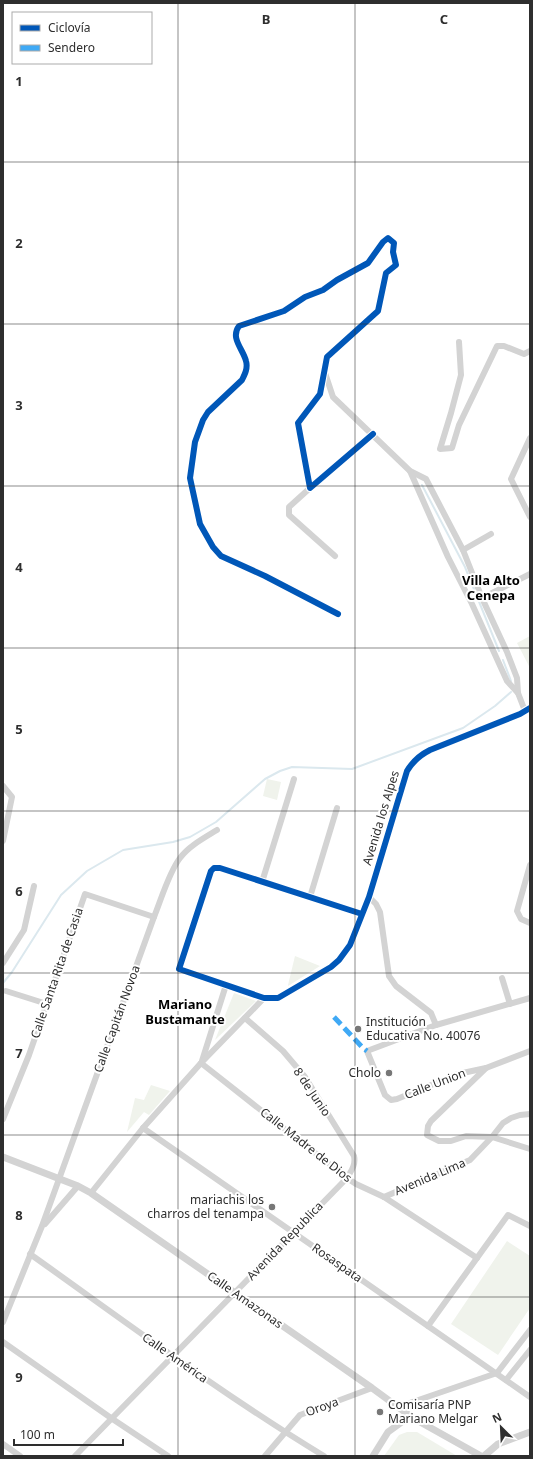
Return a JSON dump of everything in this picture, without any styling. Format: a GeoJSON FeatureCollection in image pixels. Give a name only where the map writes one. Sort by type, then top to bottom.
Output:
{"type":"FeatureCollection","features":[{"type":"Feature","properties":{"kind":"street"},"geometry":{"type":"LineString","coordinates":[[310,488],[298,423],[320,394],[327,357],[378,311],[386,273],[396,264],[393,252],[394,243],[388,238],[383,242],[368,263],[337,280],[323,290],[305,297],[284,311],[240,326],[236,331],[236,337],[246,361],[246,373],[242,380],[208,412],[203,420],[195,442],[190,478],[200,524],[213,547],[221,556],[265,576],[338,614]]}},
{"type":"Feature","properties":{"kind":"street"},"geometry":{"type":"LineString","coordinates":[[459,342],[460,375],[451,413],[440,449],[452,448],[459,425],[497,346],[504,346],[524,354],[530,352]]}},
{"type":"Feature","properties":{"kind":"street"},"geometry":{"type":"LineString","coordinates":[[324,372],[334,397],[410,471],[426,480],[463,550],[482,598],[508,652],[517,678],[516,692]]}},
{"type":"Feature","properties":{"kind":"street"},"geometry":{"type":"LineString","coordinates":[[335,556],[289,515],[289,507],[373,434]]}},
{"type":"Feature","properties":{"kind":"street"},"geometry":{"type":"LineString","coordinates":[[530,438],[511,479],[530,517]]}},
{"type":"Feature","properties":{"kind":"street"},"geometry":{"type":"LineString","coordinates":[[410,471],[448,557],[472,604],[508,685],[516,692],[528,710]]}},
{"type":"Feature","properties":{"kind":"street"},"geometry":{"type":"LineString","coordinates":[[463,550],[491,534]]}},
{"type":"Feature","properties":{"kind":"street"},"geometry":{"type":"LineString","coordinates":[[482,598],[530,574]]}},
{"type":"Feature","properties":{"kind":"street","name":"Avenida los Alpes"},"geometry":{"type":"LineString","coordinates":[[264,998],[278,998],[331,967],[339,960],[350,945],[369,897],[404,778],[413,762],[420,755],[430,750],[528,710]]}},
{"type":"Feature","properties":{"kind":"street"},"geometry":{"type":"LineString","coordinates":[[262,882],[294,779]]}},
{"type":"Feature","properties":{"kind":"street"},"geometry":{"type":"LineString","coordinates":[[3,786],[12,797],[3,841]]}},
{"type":"Feature","properties":{"kind":"street"},"geometry":{"type":"LineString","coordinates":[[310,897],[337,808]]}},
{"type":"Feature","properties":{"kind":"street","name":"Calle Capitán Novoa"},"geometry":{"type":"LineString","coordinates":[[3,1322],[42,1226],[154,917],[173,870],[180,858],[194,845],[217,830]]}},
{"type":"Feature","properties":{"kind":"street"},"geometry":{"type":"LineString","coordinates":[[530,865],[517,908],[517,914],[521,919],[530,923]]}},
{"type":"Feature","properties":{"kind":"street"},"geometry":{"type":"LineString","coordinates":[[91,1193],[143,1128],[201,1063],[264,998],[179,969],[211,871],[214,868],[220,868],[362,914]]}},
{"type":"Feature","properties":{"kind":"street"},"geometry":{"type":"LineString","coordinates":[[3,963],[24,930],[34,886]]}},
{"type":"Feature","properties":{"kind":"street","name":"Calle Santa Rita de Casia"},"geometry":{"type":"LineString","coordinates":[[3,1119],[29,1055],[85,894],[154,917]]}},
{"type":"Feature","properties":{"kind":"street"},"geometry":{"type":"LineString","coordinates":[[369,897],[376,904],[380,912],[389,976],[396,986],[431,1013],[436,1025],[530,998]]}},
{"type":"Feature","properties":{"kind":"street"},"geometry":{"type":"LineString","coordinates":[[502,978],[510,1004]]}},
{"type":"Feature","properties":{"kind":"street"},"geometry":{"type":"LineString","coordinates":[[201,1063],[226,985]]}},
{"type":"Feature","properties":{"kind":"street"},"geometry":{"type":"LineString","coordinates":[[6,991],[46,1004]]}},
{"type":"Feature","properties":{"kind":"street","name":"8 de Junio"},"geometry":{"type":"LineString","coordinates":[[245,1018],[283,1051],[305,1077],[354,1156],[355,1164],[347,1178]]}},
{"type":"Feature","properties":{"kind":"street","name":"Calle Union"},"geometry":{"type":"LineString","coordinates":[[436,1025],[367,1051],[385,1095],[390,1100],[396,1099],[458,1074],[486,1068]]}},
{"type":"Feature","properties":{"kind":"street"},"geometry":{"type":"LineString","coordinates":[[530,1050],[486,1068],[430,1121],[427,1135],[439,1141],[451,1141],[466,1136],[492,1137],[530,1149]]}},
{"type":"Feature","properties":{"kind":"street","name":"Calle Madre de Dios"},"geometry":{"type":"LineString","coordinates":[[201,1063],[347,1178],[356,1184],[384,1196],[477,1258]]}},
{"type":"Feature","properties":{"kind":"street","name":"Avenida Lima"},"geometry":{"type":"LineString","coordinates":[[384,1196],[470,1160],[503,1123],[520,1115],[530,1114]]}},
{"type":"Feature","properties":{"kind":"street","name":"Rosaspata"},"geometry":{"type":"LineString","coordinates":[[143,1128],[530,1397]]}},
{"type":"Feature","properties":{"kind":"street","name":"Calle Amazonas"},"geometry":{"type":"LineString","coordinates":[[3,1157],[78,1186],[91,1193],[235,1292],[410,1416],[481,1456]]}},
{"type":"Feature","properties":{"kind":"street","name":"Avenida Republica"},"geometry":{"type":"LineString","coordinates":[[75,1456],[347,1178]]}},
{"type":"Feature","properties":{"kind":"street","name":"Calle Capitán Novoa"},"geometry":{"type":"LineString","coordinates":[[42,1226],[78,1186]]}},
{"type":"Feature","properties":{"kind":"street"},"geometry":{"type":"LineString","coordinates":[[428,1326],[508,1215],[530,1226]]}},
{"type":"Feature","properties":{"kind":"street","name":"Calle América"},"geometry":{"type":"LineString","coordinates":[[30,1254],[173,1357],[285,1432],[324,1456]]}},
{"type":"Feature","properties":{"kind":"street"},"geometry":{"type":"LineString","coordinates":[[398,1407],[497,1373],[530,1330]]}},
{"type":"Feature","properties":{"kind":"street"},"geometry":{"type":"LineString","coordinates":[[3,1342],[168,1456]]}},
{"type":"Feature","properties":{"kind":"street"},"geometry":{"type":"LineString","coordinates":[[506,1380],[530,1350]]}},
{"type":"Feature","properties":{"kind":"street","name":"Oroya"},"geometry":{"type":"LineString","coordinates":[[265,1456],[300,1415],[372,1388]]}},
{"type":"Feature","properties":{"kind":"street"},"geometry":{"type":"LineString","coordinates":[[373,1456],[388,1432],[410,1416]]}},
{"type":"Feature","properties":{"kind":"street"},"geometry":{"type":"LineString","coordinates":[[484,1456],[498,1444],[530,1432]]}},
{"type":"Feature","properties":{"kind":"street"},"geometry":{"type":"LineString","coordinates":[[3,1444],[20,1456]]}},
{"type":"Feature","properties":{"kind":"shaded area"},"geometry":{"type":"Polygon","coordinates":[[[530,636],[530,668],[517,643],[530,636]]]}},
{"type":"Feature","properties":{"kind":"shaded area"},"geometry":{"type":"Polygon","coordinates":[[[267,779],[281,782],[277,800],[263,796],[267,779]]]}},
{"type":"Feature","properties":{"kind":"shaded area"},"geometry":{"type":"Polygon","coordinates":[[[295,956],[320,966],[288,986],[288,985],[295,956]]]}},
{"type":"Feature","properties":{"kind":"shaded area"},"geometry":{"type":"Polygon","coordinates":[[[234,993],[256,1001],[215,1040],[234,993]]]}},
{"type":"Feature","properties":{"kind":"shaded area"},"geometry":{"type":"Polygon","coordinates":[[[151,1085],[170,1091],[149,1115],[144,1112],[127,1132],[135,1098],[144,1100],[151,1085]]]}},
{"type":"Feature","properties":{"kind":"shaded area"},"geometry":{"type":"Polygon","coordinates":[[[507,1241],[530,1256],[530,1308],[498,1355],[451,1324],[507,1241]]]}},
{"type":"Feature","properties":{"kind":"shaded area"},"geometry":{"type":"Polygon","coordinates":[[[407,1432],[417,1432],[457,1456],[384,1456],[399,1435],[407,1432]]]}},
{"type":"Feature","properties":{"kind":"waterway"},"geometry":{"type":"LineString","coordinates":[[422,485],[465,567],[499,651]]}},
{"type":"Feature","properties":{"kind":"waterway"},"geometry":{"type":"LineString","coordinates":[[503,660],[511,681]]}},
{"type":"Feature","properties":{"kind":"waterway"},"geometry":{"type":"LineString","coordinates":[[3,983],[12,972],[61,895],[87,871],[123,850],[173,842],[190,837],[216,822],[265,779],[280,771],[292,767],[352,769],[463,728],[495,706],[511,692]]}},
{"type":"Feature","properties":{"kind":"marked path"},"geometry":{"type":"LineString","coordinates":[[334,1017],[367,1051]]}},
{"type":"Feature","properties":{"kind":"cycle path"},"geometry":{"type":"LineString","coordinates":[[338,614],[265,576],[221,556],[213,547],[200,524],[190,478],[195,442],[203,420],[208,412],[242,380],[246,371],[246,361],[236,339],[239,326],[284,311],[305,297],[323,290],[337,280],[368,263],[383,242],[388,238],[394,243],[393,252],[396,265],[386,273],[378,311],[327,357],[320,394],[298,423],[310,488],[373,434]]}},
{"type":"Feature","properties":{"kind":"cycle path"},"geometry":{"type":"LineString","coordinates":[[362,914],[220,868],[214,868],[211,871],[179,969],[264,998],[278,998],[331,967],[339,960],[350,945],[369,897],[407,771],[414,761],[430,750],[520,714],[530,708]]}},
{"type":"Feature","properties":{"kind":"place","name":"Institución Educativa No. 40076"},"geometry":{"type":"Point","coordinates":[358,1029]}},
{"type":"Feature","properties":{"kind":"place","name":"Cholo"},"geometry":{"type":"Point","coordinates":[389,1073]}},
{"type":"Feature","properties":{"kind":"place","name":"mariachis los charros del tenampa"},"geometry":{"type":"Point","coordinates":[272,1207]}},
{"type":"Feature","properties":{"kind":"place","name":"Comisaría PNP Mariano Melgar"},"geometry":{"type":"Point","coordinates":[380,1412]}},
{"type":"Feature","properties":{"kind":"district","name":"Villa Alto Cenepa"},"geometry":{"type":"Point","coordinates":[491,588]}},
{"type":"Feature","properties":{"kind":"district","name":"Mariano Bustamante"},"geometry":{"type":"Point","coordinates":[185,1012]}}]}
